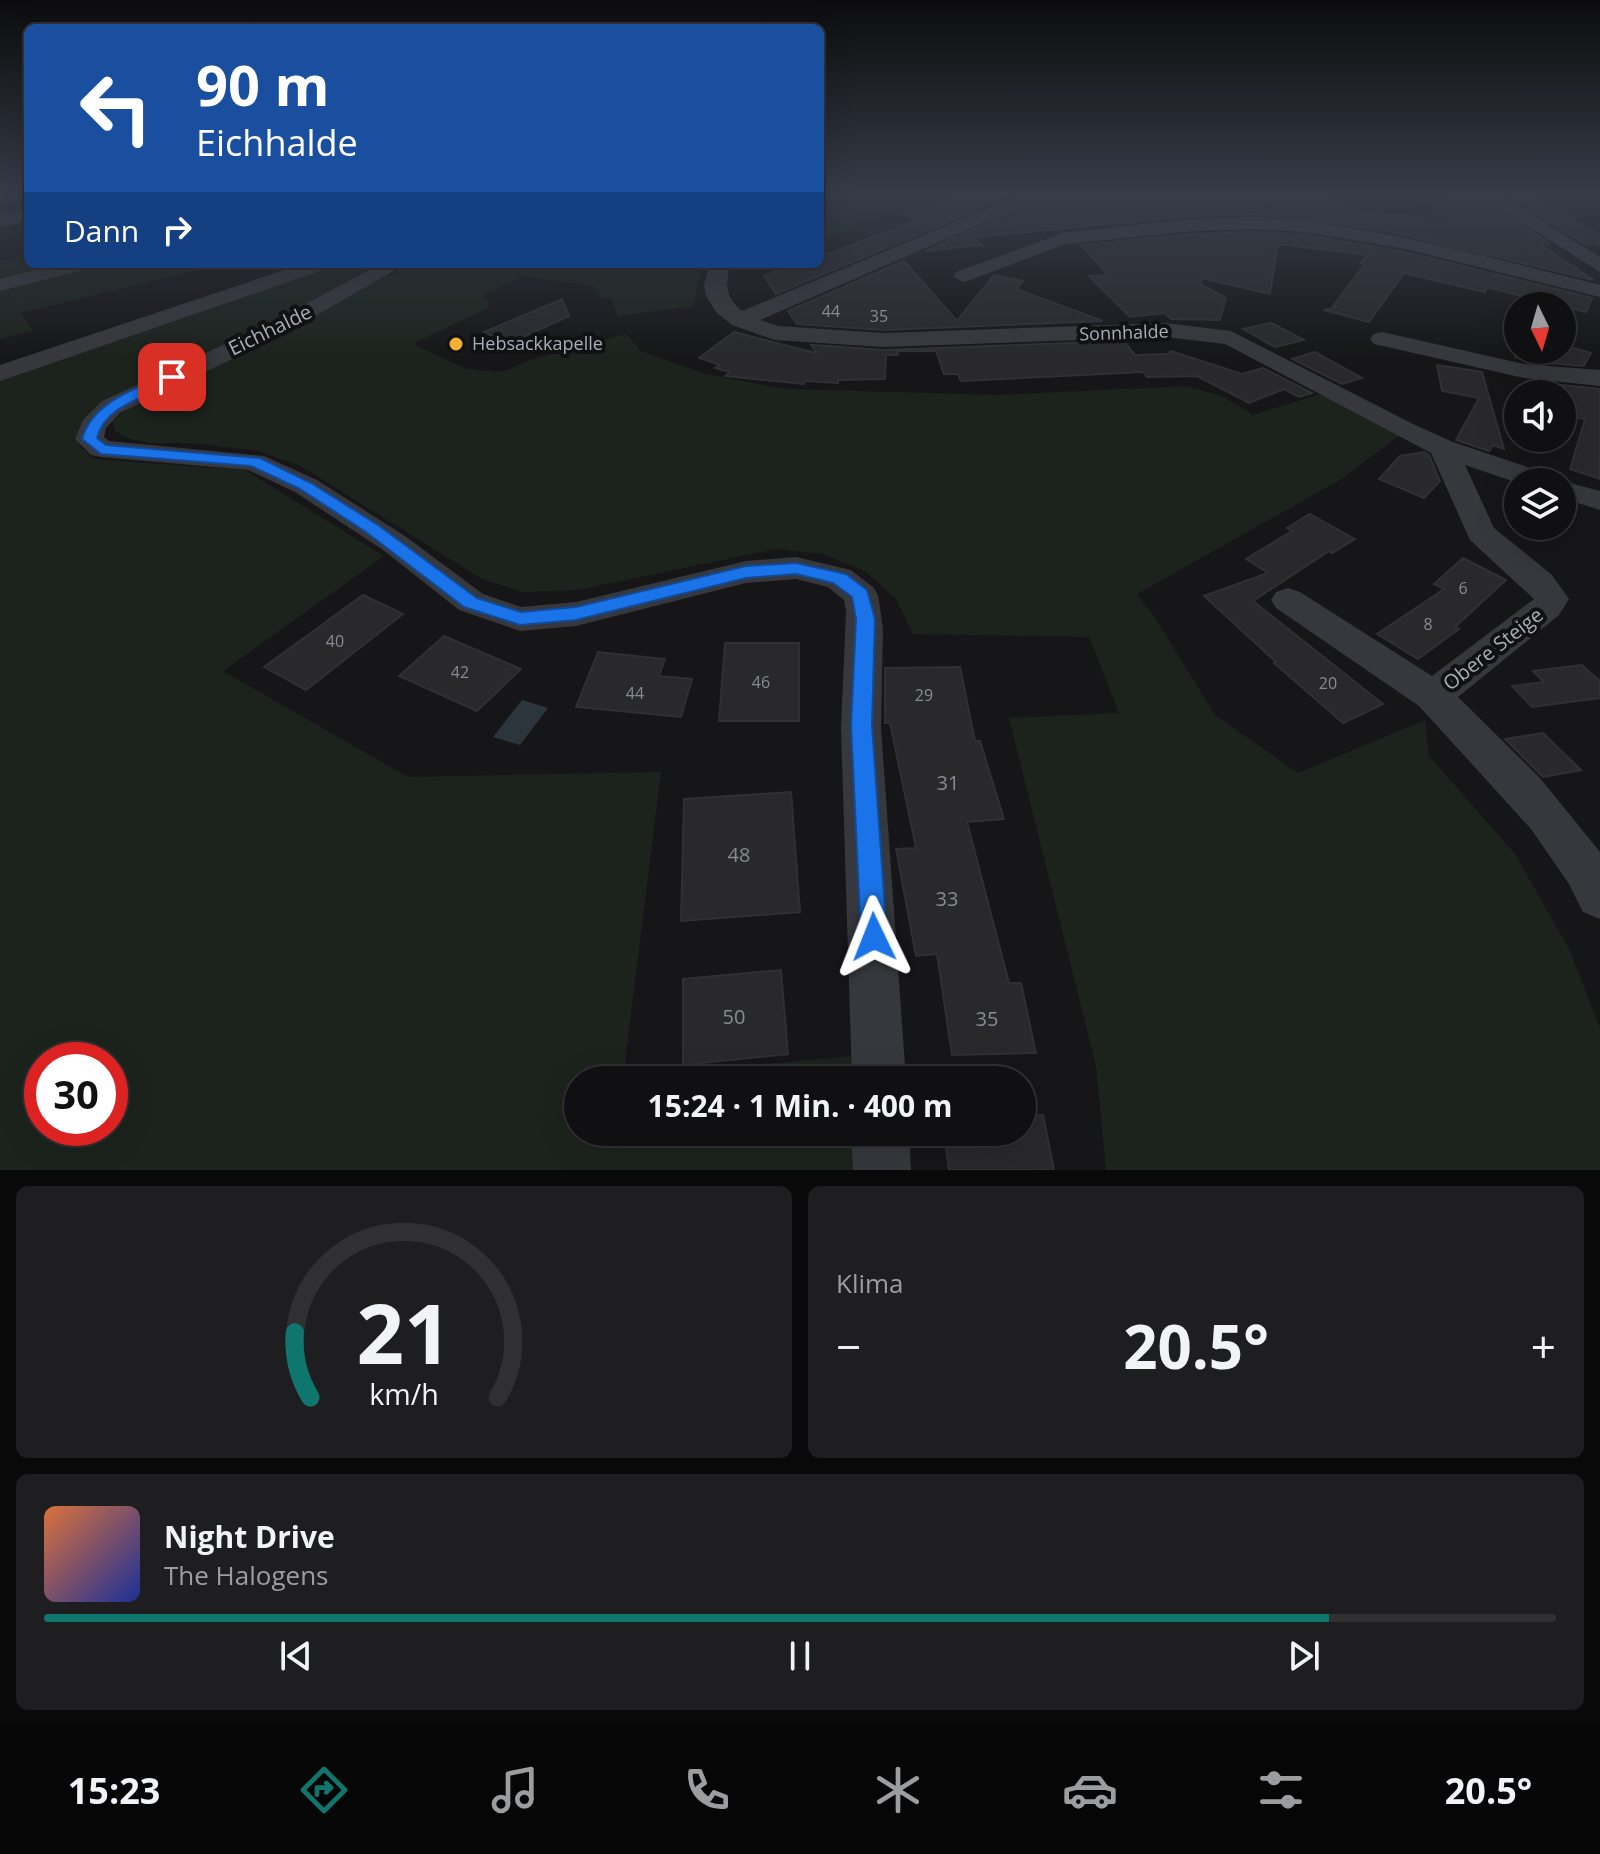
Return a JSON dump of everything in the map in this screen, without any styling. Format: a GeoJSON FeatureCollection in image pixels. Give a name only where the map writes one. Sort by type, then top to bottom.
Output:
{"type":"FeatureCollection","features":[{"type":"Feature","properties":{"kind":"street"},"geometry":{"type":"LineString","coordinates":[[719,268],[715,285],[717,296],[724,307],[740,320],[905,250]]}},
{"type":"Feature","properties":{"kind":"street"},"geometry":{"type":"LineString","coordinates":[[963,276],[1034,250]]}},
{"type":"Feature","properties":{"kind":"street"},"geometry":{"type":"LineString","coordinates":[[1433,250],[1600,291]]}},
{"type":"Feature","properties":{"kind":"street"},"geometry":{"type":"LineString","coordinates":[[1574,250],[1600,266]]}},
{"type":"Feature","properties":{"kind":"street"},"geometry":{"type":"LineString","coordinates":[[0,285],[68,268]]}},
{"type":"Feature","properties":{"kind":"street"},"geometry":{"type":"LineString","coordinates":[[0,373],[310,268]]}},
{"type":"Feature","properties":{"kind":"street","name":"Eichhalde"},"geometry":{"type":"LineString","coordinates":[[389,268],[286,324],[111,407],[93,426],[89,439],[101,449],[254,462],[306,486],[369,527],[471,602],[520,619],[576,614],[746,572],[796,568],[839,578],[861,595],[865,619],[861,725],[873,909],[879,1066]]}},
{"type":"Feature","properties":{"kind":"street","name":"Sonnhalde"},"geometry":{"type":"LineString","coordinates":[[740,320],[775,333],[884,340],[1166,330],[1231,338],[1443,448],[1504,469]]}},
{"type":"Feature","properties":{"kind":"street"},"geometry":{"type":"LineString","coordinates":[[1382,339],[1524,371],[1600,378]]}},
{"type":"Feature","properties":{"kind":"street","name":"Obere Steige"},"geometry":{"type":"LineString","coordinates":[[1433,696],[1547,607],[1552,599],[1539,582],[1481,533],[1443,448]]}},
{"type":"Feature","properties":{"kind":"street"},"geometry":{"type":"LineString","coordinates":[[1576,493],[1600,501]]}},
{"type":"Feature","properties":{"kind":"street","name":"Obere Steige"},"geometry":{"type":"LineString","coordinates":[[1288,600],[1433,696],[1559,831],[1600,897]]}},
{"type":"Feature","properties":{"kind":"street"},"geometry":{"type":"LineString","coordinates":[[881,1146],[882,1170]]}},
{"type":"Feature","properties":{"kind":"shaded area"},"geometry":{"type":"Polygon","coordinates":[[[24,255],[24,268],[207,268],[20,313],[33,330],[0,339],[0,261],[24,255]]]}},
{"type":"Feature","properties":{"kind":"shaded area"},"geometry":{"type":"Polygon","coordinates":[[[317,268],[380,268],[327,298],[102,405],[77,433],[79,445],[93,459],[245,470],[384,556],[223,671],[408,777],[661,772],[624,1066],[564,1066],[564,1146],[873,1146],[874,1170],[0,1170],[0,377],[317,268]]]}},
{"type":"Feature","properties":{"kind":"shaded area"},"geometry":{"type":"Polygon","coordinates":[[[403,268],[702,268],[693,306],[618,316],[612,299],[602,298],[592,286],[524,276],[482,295],[489,302],[488,308],[413,344],[467,369],[503,372],[530,360],[626,334],[641,351],[706,374],[785,389],[998,395],[1186,386],[1222,396],[1253,415],[1323,393],[1401,434],[1340,480],[1137,594],[1215,715],[1298,773],[1425,720],[1429,756],[1515,854],[1569,949],[1600,1028],[1600,1170],[1106,1170],[1096,1066],[1009,718],[1119,713],[1089,637],[913,634],[896,599],[866,572],[824,554],[776,549],[577,590],[523,592],[482,579],[299,465],[258,451],[130,439],[114,430],[113,421],[133,404],[403,268]]]}},
{"type":"Feature","properties":{"kind":"shaded area"},"geometry":{"type":"Polygon","coordinates":[[[522,700],[548,708],[520,745],[493,737],[522,700]]]}},
{"type":"Feature","properties":{"kind":"shaded area"},"geometry":{"type":"Polygon","coordinates":[[[871,1054],[871,1066],[747,1066],[871,1054]]]}},
{"type":"Feature","properties":{"kind":"building"},"geometry":{"type":"Polygon","coordinates":[[[840,250],[882,250],[776,294],[764,276],[783,268],[824,268],[824,255],[840,250]]]}},
{"type":"Feature","properties":{"kind":"building"},"geometry":{"type":"Polygon","coordinates":[[[1085,250],[1277,250],[1270,294],[1202,278],[1200,284],[1226,298],[1220,320],[1171,319],[1165,313],[1130,317],[1089,276],[1108,275],[1085,250]]]}},
{"type":"Feature","properties":{"kind":"building"},"geometry":{"type":"Polygon","coordinates":[[[1324,250],[1405,252],[1568,292],[1507,292],[1487,287],[1485,292],[1404,273],[1369,322],[1324,310],[1338,307],[1333,306],[1365,264],[1360,263],[1368,255],[1324,250]]]}},
{"type":"Feature","properties":{"kind":"building"},"geometry":{"type":"Polygon","coordinates":[[[1466,250],[1548,250],[1594,280],[1466,250]]]}},
{"type":"Feature","properties":{"kind":"building"},"geometry":{"type":"Polygon","coordinates":[[[904,261],[957,321],[994,275],[1023,281],[1016,289],[1103,321],[884,330],[797,324],[788,311],[904,261]]]}},
{"type":"Feature","properties":{"kind":"building"},"geometry":{"type":"Polygon","coordinates":[[[1576,294],[1592,298],[1586,312],[1576,309],[1576,294]]]}},
{"type":"Feature","properties":{"kind":"building"},"geometry":{"type":"Polygon","coordinates":[[[562,299],[569,316],[508,344],[484,332],[562,299]]]}},
{"type":"Feature","properties":{"kind":"building"},"geometry":{"type":"Polygon","coordinates":[[[1271,323],[1304,340],[1275,347],[1243,329],[1271,323]]]}},
{"type":"Feature","properties":{"kind":"building"},"geometry":{"type":"Polygon","coordinates":[[[734,332],[816,353],[811,345],[884,350],[1124,341],[1135,355],[1167,354],[1171,351],[1242,374],[1263,368],[1312,393],[1299,397],[1284,389],[1249,403],[1197,376],[1147,377],[1143,372],[961,381],[958,374],[944,374],[936,351],[897,351],[898,355],[886,355],[885,379],[838,380],[838,383],[805,381],[804,384],[725,376],[730,372],[715,368],[720,365],[699,358],[734,332]]]}},
{"type":"Feature","properties":{"kind":"building"},"geometry":{"type":"Polygon","coordinates":[[[1576,349],[1591,353],[1584,366],[1559,364],[1576,364],[1576,349]]]}},
{"type":"Feature","properties":{"kind":"building"},"geometry":{"type":"Polygon","coordinates":[[[1315,352],[1362,378],[1342,384],[1292,359],[1315,352]]]}},
{"type":"Feature","properties":{"kind":"building"},"geometry":{"type":"Polygon","coordinates":[[[1437,365],[1482,372],[1504,449],[1493,445],[1489,451],[1456,440],[1479,398],[1442,391],[1437,365]]]}},
{"type":"Feature","properties":{"kind":"building"},"geometry":{"type":"Polygon","coordinates":[[[1576,386],[1600,389],[1600,479],[1570,468],[1585,419],[1576,417],[1576,386]]]}},
{"type":"Feature","properties":{"kind":"building"},"geometry":{"type":"Polygon","coordinates":[[[1424,452],[1429,455],[1440,481],[1424,498],[1379,479],[1400,456],[1424,452]]]}},
{"type":"Feature","properties":{"kind":"building"},"geometry":{"type":"Polygon","coordinates":[[[1310,514],[1355,539],[1332,553],[1329,551],[1253,601],[1383,704],[1343,723],[1204,596],[1268,573],[1246,559],[1292,531],[1287,528],[1310,514]]]}},
{"type":"Feature","properties":{"kind":"building"},"geometry":{"type":"Polygon","coordinates":[[[1463,558],[1506,580],[1455,627],[1459,629],[1418,659],[1377,634],[1444,589],[1434,584],[1463,558]]]}},
{"type":"Feature","properties":{"kind":"building"},"geometry":{"type":"Polygon","coordinates":[[[363,595],[403,614],[306,690],[264,667],[363,595]]]}},
{"type":"Feature","properties":{"kind":"building"},"geometry":{"type":"Polygon","coordinates":[[[444,636],[521,669],[477,711],[399,676],[444,636]]]}},
{"type":"Feature","properties":{"kind":"building"},"geometry":{"type":"Polygon","coordinates":[[[725,643],[799,643],[799,721],[719,721],[725,643]]]}},
{"type":"Feature","properties":{"kind":"building"},"geometry":{"type":"Polygon","coordinates":[[[598,652],[665,659],[659,676],[692,679],[681,717],[576,707],[598,652]]]}},
{"type":"Feature","properties":{"kind":"building"},"geometry":{"type":"Polygon","coordinates":[[[1582,665],[1600,681],[1600,698],[1532,707],[1512,686],[1544,682],[1533,671],[1582,665]]]}},
{"type":"Feature","properties":{"kind":"building"},"geometry":{"type":"Polygon","coordinates":[[[960,667],[975,741],[980,741],[1004,819],[967,822],[1009,983],[1021,983],[1036,1053],[952,1055],[937,954],[916,956],[896,849],[916,848],[890,723],[885,723],[885,668],[960,667]]]}},
{"type":"Feature","properties":{"kind":"building"},"geometry":{"type":"Polygon","coordinates":[[[1543,733],[1581,770],[1543,777],[1505,739],[1543,733]]]}},
{"type":"Feature","properties":{"kind":"building"},"geometry":{"type":"Polygon","coordinates":[[[791,792],[800,912],[681,921],[684,799],[791,792]]]}},
{"type":"Feature","properties":{"kind":"building"},"geometry":{"type":"Polygon","coordinates":[[[781,970],[788,1054],[683,1065],[683,979],[781,970]]]}},
{"type":"Feature","properties":{"kind":"building"},"geometry":{"type":"Polygon","coordinates":[[[1036,1115],[1043,1115],[1054,1170],[949,1170],[946,1146],[1036,1146],[1036,1115]]]}},
{"type":"Feature","properties":{"kind":"place","name":"Hebsackkapelle"},"geometry":{"type":"Point","coordinates":[456,344]}},
{"type":"Feature","properties":{"kind":"route"},"geometry":{"type":"LineString","coordinates":[[172,377],[111,407],[93,426],[89,439],[101,449],[254,462],[306,486],[394,543],[471,602],[520,619],[576,614],[746,572],[796,568],[839,578],[861,595],[865,619],[861,725],[874,937]]}}]}
